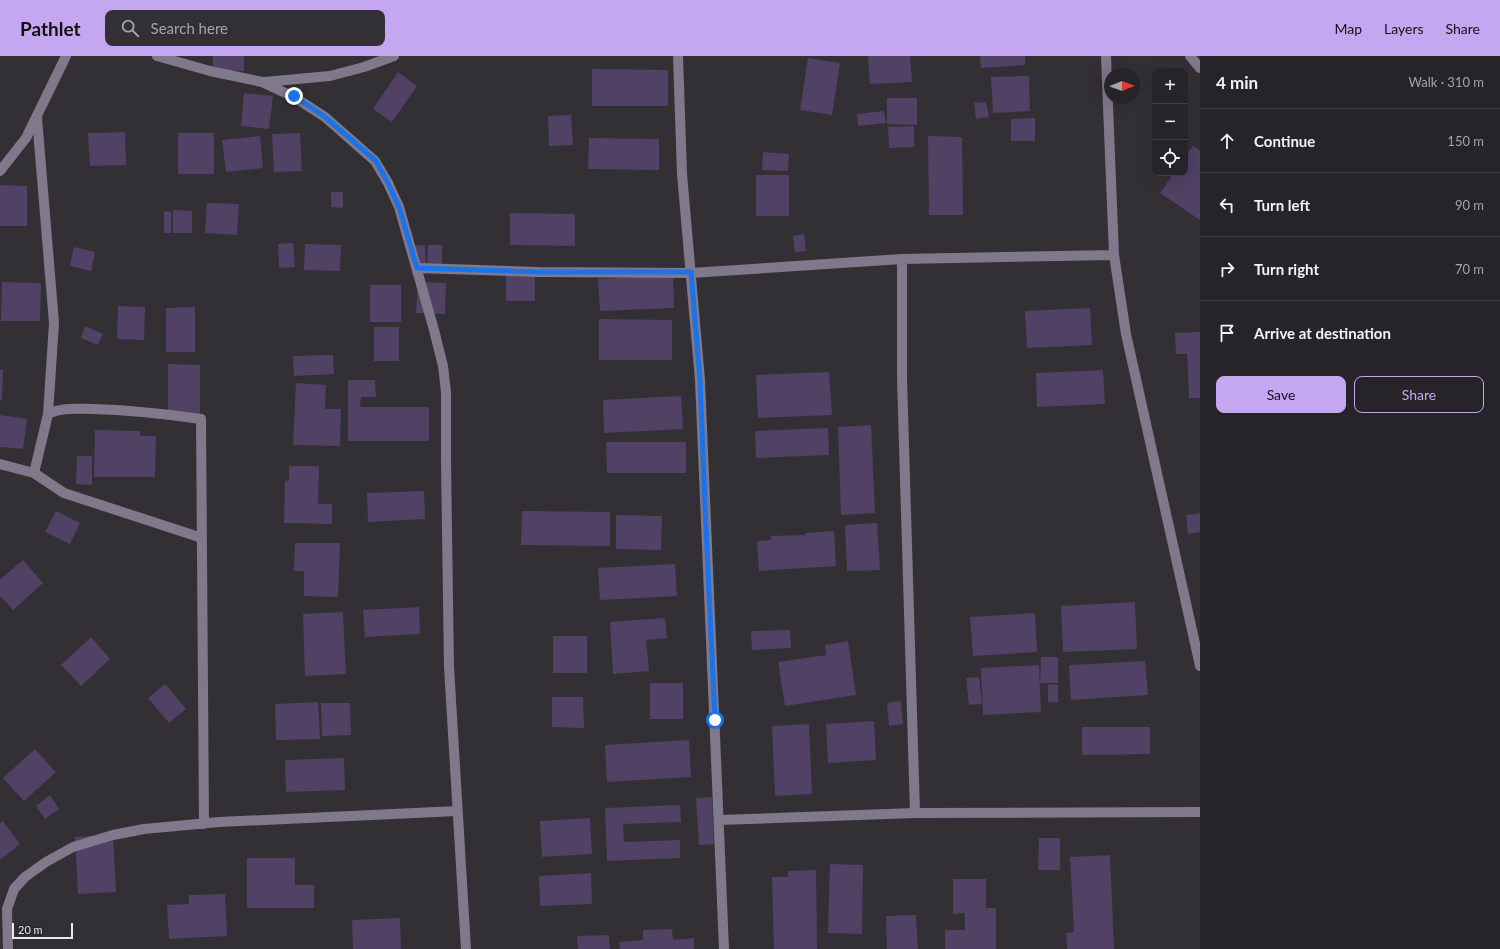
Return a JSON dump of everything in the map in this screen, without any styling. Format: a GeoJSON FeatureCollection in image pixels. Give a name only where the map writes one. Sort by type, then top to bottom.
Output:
{"type":"FeatureCollection","features":[{"type":"Feature","properties":{"kind":"street"},"geometry":{"type":"LineString","coordinates":[[0,171],[26,138],[66,56]]}},
{"type":"Feature","properties":{"kind":"street"},"geometry":{"type":"LineString","coordinates":[[158,56],[262,82],[294,96],[325,117],[376,161],[399,207],[443,366],[446,392],[449,667],[466,949]]}},
{"type":"Feature","properties":{"kind":"street"},"geometry":{"type":"LineString","coordinates":[[262,82],[330,76],[364,67],[394,56]]}},
{"type":"Feature","properties":{"kind":"street"},"geometry":{"type":"LineString","coordinates":[[678,56],[682,174],[700,380],[724,949]]}},
{"type":"Feature","properties":{"kind":"street"},"geometry":{"type":"LineString","coordinates":[[1106,56],[1114,255],[1126,334],[1195,626],[1200,666]]}},
{"type":"Feature","properties":{"kind":"street"},"geometry":{"type":"LineString","coordinates":[[1190,56],[1200,68]]}},
{"type":"Feature","properties":{"kind":"street"},"geometry":{"type":"LineString","coordinates":[[34,473],[48,414],[54,323],[36,118]]}},
{"type":"Feature","properties":{"kind":"street"},"geometry":{"type":"LineString","coordinates":[[417,268],[538,272],[691,272],[902,259],[1114,255]]}},
{"type":"Feature","properties":{"kind":"street"},"geometry":{"type":"LineString","coordinates":[[902,259],[902,378],[914,813]]}},
{"type":"Feature","properties":{"kind":"street"},"geometry":{"type":"LineString","coordinates":[[48,414],[68,409],[106,409],[154,412],[201,419],[204,824]]}},
{"type":"Feature","properties":{"kind":"street"},"geometry":{"type":"LineString","coordinates":[[0,464],[34,473],[64,492],[202,538]]}},
{"type":"Feature","properties":{"kind":"street"},"geometry":{"type":"LineString","coordinates":[[8,949],[7,909],[14,889],[25,877],[46,862],[73,847],[113,835],[144,830],[204,824],[457,811]]}},
{"type":"Feature","properties":{"kind":"street"},"geometry":{"type":"LineString","coordinates":[[719,820],[914,813],[1200,812]]}},
{"type":"Feature","properties":{"kind":"building"},"geometry":{"type":"Polygon","coordinates":[[[213,56],[244,56],[244,71],[213,70],[213,56]]]}},
{"type":"Feature","properties":{"kind":"building"},"geometry":{"type":"Polygon","coordinates":[[[868,56],[910,56],[912,82],[870,84],[868,56]]]}},
{"type":"Feature","properties":{"kind":"building"},"geometry":{"type":"Polygon","coordinates":[[[980,56],[1025,56],[1025,65],[981,68],[980,56]]]}},
{"type":"Feature","properties":{"kind":"building"},"geometry":{"type":"Polygon","coordinates":[[[808,58],[840,63],[832,115],[800,110],[808,58]]]}},
{"type":"Feature","properties":{"kind":"building"},"geometry":{"type":"Polygon","coordinates":[[[592,69],[668,70],[668,106],[592,106],[592,69]]]}},
{"type":"Feature","properties":{"kind":"building"},"geometry":{"type":"Polygon","coordinates":[[[398,72],[417,86],[392,122],[373,109],[398,72]]]}},
{"type":"Feature","properties":{"kind":"building"},"geometry":{"type":"Polygon","coordinates":[[[1029,76],[1030,111],[993,113],[991,77],[1029,76]]]}},
{"type":"Feature","properties":{"kind":"building"},"geometry":{"type":"Polygon","coordinates":[[[244,93],[273,96],[269,129],[241,126],[244,93]]]}},
{"type":"Feature","properties":{"kind":"building"},"geometry":{"type":"Polygon","coordinates":[[[887,98],[917,98],[917,125],[887,124],[887,98]]]}},
{"type":"Feature","properties":{"kind":"building"},"geometry":{"type":"Polygon","coordinates":[[[986,102],[989,117],[976,119],[974,103],[986,102]]]}},
{"type":"Feature","properties":{"kind":"building"},"geometry":{"type":"Polygon","coordinates":[[[884,111],[886,123],[858,126],[857,114],[884,111]]]}},
{"type":"Feature","properties":{"kind":"building"},"geometry":{"type":"Polygon","coordinates":[[[571,115],[573,145],[549,146],[548,116],[571,115]]]}},
{"type":"Feature","properties":{"kind":"building"},"geometry":{"type":"Polygon","coordinates":[[[1035,118],[1035,141],[1011,141],[1011,119],[1035,118]]]}},
{"type":"Feature","properties":{"kind":"building"},"geometry":{"type":"Polygon","coordinates":[[[914,126],[914,147],[889,148],[888,127],[914,126]]]}},
{"type":"Feature","properties":{"kind":"building"},"geometry":{"type":"Polygon","coordinates":[[[125,132],[126,165],[90,166],[88,133],[125,132]]]}},
{"type":"Feature","properties":{"kind":"building"},"geometry":{"type":"Polygon","coordinates":[[[178,133],[214,133],[214,174],[178,174],[178,133]]]}},
{"type":"Feature","properties":{"kind":"building"},"geometry":{"type":"Polygon","coordinates":[[[300,133],[302,171],[274,172],[272,134],[300,133]]]}},
{"type":"Feature","properties":{"kind":"building"},"geometry":{"type":"Polygon","coordinates":[[[260,136],[263,168],[226,172],[222,140],[260,136]]]}},
{"type":"Feature","properties":{"kind":"building"},"geometry":{"type":"Polygon","coordinates":[[[928,136],[962,137],[963,215],[929,215],[928,136]]]}},
{"type":"Feature","properties":{"kind":"building"},"geometry":{"type":"Polygon","coordinates":[[[589,138],[659,139],[659,170],[588,169],[589,138]]]}},
{"type":"Feature","properties":{"kind":"building"},"geometry":{"type":"Polygon","coordinates":[[[1193,146],[1200,151],[1200,220],[1160,193],[1172,176],[1188,176],[1188,153],[1193,146]]]}},
{"type":"Feature","properties":{"kind":"building"},"geometry":{"type":"Polygon","coordinates":[[[763,152],[789,154],[788,171],[762,170],[763,152]]]}},
{"type":"Feature","properties":{"kind":"building"},"geometry":{"type":"Polygon","coordinates":[[[756,175],[789,175],[789,216],[756,216],[756,175]]]}},
{"type":"Feature","properties":{"kind":"building"},"geometry":{"type":"Polygon","coordinates":[[[0,185],[27,186],[27,226],[0,226],[0,185]]]}},
{"type":"Feature","properties":{"kind":"building"},"geometry":{"type":"Polygon","coordinates":[[[331,192],[343,192],[343,208],[331,207],[331,192]]]}},
{"type":"Feature","properties":{"kind":"building"},"geometry":{"type":"Polygon","coordinates":[[[207,203],[239,204],[237,235],[205,233],[207,203]]]}},
{"type":"Feature","properties":{"kind":"building"},"geometry":{"type":"Polygon","coordinates":[[[173,210],[192,211],[192,233],[173,233],[173,210]]]}},
{"type":"Feature","properties":{"kind":"building"},"geometry":{"type":"Polygon","coordinates":[[[164,211],[171,212],[171,233],[164,233],[164,211]]]}},
{"type":"Feature","properties":{"kind":"building"},"geometry":{"type":"Polygon","coordinates":[[[510,213],[575,214],[575,246],[510,245],[510,213]]]}},
{"type":"Feature","properties":{"kind":"building"},"geometry":{"type":"Polygon","coordinates":[[[804,234],[806,251],[795,252],[793,236],[804,234]]]}},
{"type":"Feature","properties":{"kind":"building"},"geometry":{"type":"Polygon","coordinates":[[[293,243],[295,267],[279,268],[278,244],[293,243]]]}},
{"type":"Feature","properties":{"kind":"building"},"geometry":{"type":"Polygon","coordinates":[[[305,244],[341,245],[340,271],[304,270],[305,244]]]}},
{"type":"Feature","properties":{"kind":"building"},"geometry":{"type":"Polygon","coordinates":[[[425,245],[426,274],[412,275],[410,246],[425,245]]]}},
{"type":"Feature","properties":{"kind":"building"},"geometry":{"type":"Polygon","coordinates":[[[428,245],[442,245],[442,271],[427,271],[428,245]]]}},
{"type":"Feature","properties":{"kind":"building"},"geometry":{"type":"Polygon","coordinates":[[[74,247],[95,252],[91,271],[70,266],[74,247]]]}},
{"type":"Feature","properties":{"kind":"building"},"geometry":{"type":"Polygon","coordinates":[[[535,269],[535,301],[506,301],[506,270],[535,269]]]}},
{"type":"Feature","properties":{"kind":"building"},"geometry":{"type":"Polygon","coordinates":[[[673,275],[674,308],[600,311],[598,279],[673,275]]]}},
{"type":"Feature","properties":{"kind":"building"},"geometry":{"type":"Polygon","coordinates":[[[2,282],[41,283],[40,321],[1,321],[2,282]]]}},
{"type":"Feature","properties":{"kind":"building"},"geometry":{"type":"Polygon","coordinates":[[[418,282],[446,283],[445,314],[416,313],[418,282]]]}},
{"type":"Feature","properties":{"kind":"building"},"geometry":{"type":"Polygon","coordinates":[[[370,285],[401,285],[401,322],[370,322],[370,285]]]}},
{"type":"Feature","properties":{"kind":"building"},"geometry":{"type":"Polygon","coordinates":[[[118,306],[145,307],[144,340],[117,339],[118,306]]]}},
{"type":"Feature","properties":{"kind":"building"},"geometry":{"type":"Polygon","coordinates":[[[195,307],[195,352],[166,352],[166,308],[195,307]]]}},
{"type":"Feature","properties":{"kind":"building"},"geometry":{"type":"Polygon","coordinates":[[[1090,308],[1092,345],[1027,348],[1025,311],[1090,308]]]}},
{"type":"Feature","properties":{"kind":"building"},"geometry":{"type":"Polygon","coordinates":[[[599,319],[672,320],[672,360],[599,360],[599,319]]]}},
{"type":"Feature","properties":{"kind":"building"},"geometry":{"type":"Polygon","coordinates":[[[85,326],[103,334],[98,345],[81,338],[85,326]]]}},
{"type":"Feature","properties":{"kind":"building"},"geometry":{"type":"Polygon","coordinates":[[[374,327],[399,327],[399,361],[374,361],[374,327]]]}},
{"type":"Feature","properties":{"kind":"building"},"geometry":{"type":"Polygon","coordinates":[[[1200,332],[1200,398],[1189,398],[1187,354],[1176,354],[1175,333],[1200,332]]]}},
{"type":"Feature","properties":{"kind":"building"},"geometry":{"type":"Polygon","coordinates":[[[333,355],[334,374],[294,376],[293,356],[333,355]]]}},
{"type":"Feature","properties":{"kind":"building"},"geometry":{"type":"Polygon","coordinates":[[[168,364],[200,365],[200,416],[168,415],[168,364]]]}},
{"type":"Feature","properties":{"kind":"building"},"geometry":{"type":"Polygon","coordinates":[[[0,370],[3,370],[2,400],[0,400],[0,370]]]}},
{"type":"Feature","properties":{"kind":"building"},"geometry":{"type":"Polygon","coordinates":[[[1103,370],[1105,404],[1037,407],[1036,373],[1103,370]]]}},
{"type":"Feature","properties":{"kind":"building"},"geometry":{"type":"Polygon","coordinates":[[[829,372],[832,415],[758,418],[756,375],[829,372]]]}},
{"type":"Feature","properties":{"kind":"building"},"geometry":{"type":"Polygon","coordinates":[[[348,380],[375,380],[376,397],[361,397],[360,407],[429,407],[429,441],[348,441],[348,380]]]}},
{"type":"Feature","properties":{"kind":"building"},"geometry":{"type":"Polygon","coordinates":[[[296,383],[326,385],[325,409],[341,409],[340,446],[293,445],[296,383]]]}},
{"type":"Feature","properties":{"kind":"building"},"geometry":{"type":"Polygon","coordinates":[[[681,396],[683,429],[604,433],[603,400],[681,396]]]}},
{"type":"Feature","properties":{"kind":"building"},"geometry":{"type":"Polygon","coordinates":[[[0,415],[27,419],[23,449],[0,447],[0,415]]]}},
{"type":"Feature","properties":{"kind":"building"},"geometry":{"type":"Polygon","coordinates":[[[871,425],[875,513],[841,515],[838,427],[871,425]]]}},
{"type":"Feature","properties":{"kind":"building"},"geometry":{"type":"Polygon","coordinates":[[[828,428],[829,455],[756,458],[755,431],[828,428]]]}},
{"type":"Feature","properties":{"kind":"building"},"geometry":{"type":"Polygon","coordinates":[[[95,430],[140,431],[140,436],[156,436],[155,477],[94,477],[95,430]]]}},
{"type":"Feature","properties":{"kind":"building"},"geometry":{"type":"Polygon","coordinates":[[[606,442],[686,442],[686,473],[607,473],[606,442]]]}},
{"type":"Feature","properties":{"kind":"building"},"geometry":{"type":"Polygon","coordinates":[[[77,456],[92,456],[92,485],[76,484],[77,456]]]}},
{"type":"Feature","properties":{"kind":"building"},"geometry":{"type":"Polygon","coordinates":[[[289,466],[319,466],[318,504],[332,504],[332,524],[284,523],[285,481],[289,480],[289,466]]]}},
{"type":"Feature","properties":{"kind":"building"},"geometry":{"type":"Polygon","coordinates":[[[424,491],[425,519],[368,522],[367,493],[424,491]]]}},
{"type":"Feature","properties":{"kind":"building"},"geometry":{"type":"Polygon","coordinates":[[[56,511],[80,523],[70,544],[45,532],[56,511]]]}},
{"type":"Feature","properties":{"kind":"building"},"geometry":{"type":"Polygon","coordinates":[[[522,511],[610,512],[610,546],[521,545],[522,511]]]}},
{"type":"Feature","properties":{"kind":"building"},"geometry":{"type":"Polygon","coordinates":[[[1200,513],[1200,532],[1188,534],[1186,515],[1200,513]]]}},
{"type":"Feature","properties":{"kind":"building"},"geometry":{"type":"Polygon","coordinates":[[[616,515],[662,516],[661,550],[616,549],[616,515]]]}},
{"type":"Feature","properties":{"kind":"building"},"geometry":{"type":"Polygon","coordinates":[[[877,523],[880,570],[847,571],[845,525],[877,523]]]}},
{"type":"Feature","properties":{"kind":"building"},"geometry":{"type":"Polygon","coordinates":[[[834,531],[836,566],[759,571],[757,541],[771,540],[771,536],[806,535],[806,533],[834,531]]]}},
{"type":"Feature","properties":{"kind":"building"},"geometry":{"type":"Polygon","coordinates":[[[295,543],[340,543],[338,597],[304,596],[304,571],[294,571],[295,543]]]}},
{"type":"Feature","properties":{"kind":"building"},"geometry":{"type":"Polygon","coordinates":[[[23,560],[43,583],[13,610],[0,596],[0,580],[23,560]]]}},
{"type":"Feature","properties":{"kind":"building"},"geometry":{"type":"Polygon","coordinates":[[[675,564],[677,596],[600,600],[598,568],[675,564]]]}},
{"type":"Feature","properties":{"kind":"building"},"geometry":{"type":"Polygon","coordinates":[[[1135,602],[1137,649],[1063,652],[1061,606],[1135,602]]]}},
{"type":"Feature","properties":{"kind":"building"},"geometry":{"type":"Polygon","coordinates":[[[419,607],[420,634],[365,637],[363,610],[419,607]]]}},
{"type":"Feature","properties":{"kind":"building"},"geometry":{"type":"Polygon","coordinates":[[[343,612],[346,674],[305,676],[303,614],[343,612]]]}},
{"type":"Feature","properties":{"kind":"building"},"geometry":{"type":"Polygon","coordinates":[[[1035,613],[1037,652],[973,656],[970,617],[1035,613]]]}},
{"type":"Feature","properties":{"kind":"building"},"geometry":{"type":"Polygon","coordinates":[[[665,618],[667,638],[646,640],[649,671],[613,674],[610,622],[665,618]]]}},
{"type":"Feature","properties":{"kind":"building"},"geometry":{"type":"Polygon","coordinates":[[[790,630],[791,648],[752,650],[751,631],[790,630]]]}},
{"type":"Feature","properties":{"kind":"building"},"geometry":{"type":"Polygon","coordinates":[[[553,636],[587,636],[587,673],[553,673],[553,636]]]}},
{"type":"Feature","properties":{"kind":"building"},"geometry":{"type":"Polygon","coordinates":[[[91,637],[110,659],[81,686],[61,665],[91,637]]]}},
{"type":"Feature","properties":{"kind":"building"},"geometry":{"type":"Polygon","coordinates":[[[848,641],[856,695],[785,706],[778,662],[826,655],[825,645],[848,641]]]}},
{"type":"Feature","properties":{"kind":"building"},"geometry":{"type":"Polygon","coordinates":[[[1041,657],[1058,657],[1058,683],[1040,683],[1041,657]]]}},
{"type":"Feature","properties":{"kind":"building"},"geometry":{"type":"Polygon","coordinates":[[[1145,661],[1148,695],[1071,700],[1069,665],[1145,661]]]}},
{"type":"Feature","properties":{"kind":"building"},"geometry":{"type":"Polygon","coordinates":[[[1039,665],[1041,712],[983,715],[981,668],[1039,665]]]}},
{"type":"Feature","properties":{"kind":"building"},"geometry":{"type":"Polygon","coordinates":[[[979,677],[982,704],[969,705],[966,678],[979,677]]]}},
{"type":"Feature","properties":{"kind":"building"},"geometry":{"type":"Polygon","coordinates":[[[650,683],[683,683],[683,719],[650,719],[650,683]]]}},
{"type":"Feature","properties":{"kind":"building"},"geometry":{"type":"Polygon","coordinates":[[[165,684],[186,709],[169,723],[148,698],[165,684]]]}},
{"type":"Feature","properties":{"kind":"building"},"geometry":{"type":"Polygon","coordinates":[[[1048,684],[1058,685],[1058,703],[1048,702],[1048,684]]]}},
{"type":"Feature","properties":{"kind":"building"},"geometry":{"type":"Polygon","coordinates":[[[552,697],[583,697],[584,728],[552,727],[552,697]]]}},
{"type":"Feature","properties":{"kind":"building"},"geometry":{"type":"Polygon","coordinates":[[[901,701],[903,724],[889,726],[887,703],[901,701]]]}},
{"type":"Feature","properties":{"kind":"building"},"geometry":{"type":"Polygon","coordinates":[[[318,702],[320,739],[276,740],[275,704],[318,702]]]}},
{"type":"Feature","properties":{"kind":"building"},"geometry":{"type":"Polygon","coordinates":[[[321,703],[350,703],[351,735],[322,736],[321,703]]]}},
{"type":"Feature","properties":{"kind":"building"},"geometry":{"type":"Polygon","coordinates":[[[874,721],[876,760],[828,763],[826,724],[874,721]]]}},
{"type":"Feature","properties":{"kind":"building"},"geometry":{"type":"Polygon","coordinates":[[[809,724],[812,794],[775,796],[772,726],[809,724]]]}},
{"type":"Feature","properties":{"kind":"building"},"geometry":{"type":"Polygon","coordinates":[[[1082,727],[1150,727],[1150,754],[1082,755],[1082,727]]]}},
{"type":"Feature","properties":{"kind":"building"},"geometry":{"type":"Polygon","coordinates":[[[689,740],[691,777],[607,782],[605,745],[689,740]]]}},
{"type":"Feature","properties":{"kind":"building"},"geometry":{"type":"Polygon","coordinates":[[[35,749],[56,772],[24,801],[3,778],[35,749]]]}},
{"type":"Feature","properties":{"kind":"building"},"geometry":{"type":"Polygon","coordinates":[[[344,758],[345,790],[286,792],[285,760],[344,758]]]}},
{"type":"Feature","properties":{"kind":"building"},"geometry":{"type":"Polygon","coordinates":[[[50,795],[59,809],[45,819],[36,806],[50,795]]]}},
{"type":"Feature","properties":{"kind":"building"},"geometry":{"type":"Polygon","coordinates":[[[712,797],[714,844],[699,845],[696,798],[712,797]]]}},
{"type":"Feature","properties":{"kind":"building"},"geometry":{"type":"Polygon","coordinates":[[[680,805],[681,822],[623,824],[624,842],[680,840],[680,858],[607,861],[605,808],[680,805]]]}},
{"type":"Feature","properties":{"kind":"building"},"geometry":{"type":"Polygon","coordinates":[[[590,818],[592,854],[542,857],[540,821],[590,818]]]}},
{"type":"Feature","properties":{"kind":"building"},"geometry":{"type":"Polygon","coordinates":[[[3,821],[20,844],[0,860],[0,823],[3,821]]]}},
{"type":"Feature","properties":{"kind":"building"},"geometry":{"type":"Polygon","coordinates":[[[113,835],[116,892],[78,894],[75,837],[113,835]]]}},
{"type":"Feature","properties":{"kind":"building"},"geometry":{"type":"Polygon","coordinates":[[[1039,838],[1060,838],[1060,870],[1038,870],[1039,838]]]}},
{"type":"Feature","properties":{"kind":"building"},"geometry":{"type":"Polygon","coordinates":[[[1110,855],[1114,949],[1067,949],[1066,933],[1074,932],[1070,857],[1110,855]]]}},
{"type":"Feature","properties":{"kind":"building"},"geometry":{"type":"Polygon","coordinates":[[[247,858],[295,858],[295,885],[314,885],[314,908],[247,908],[247,858]]]}},
{"type":"Feature","properties":{"kind":"building"},"geometry":{"type":"Polygon","coordinates":[[[830,864],[863,865],[862,934],[828,933],[830,864]]]}},
{"type":"Feature","properties":{"kind":"building"},"geometry":{"type":"Polygon","coordinates":[[[816,870],[817,949],[774,949],[772,877],[788,877],[788,871],[816,870]]]}},
{"type":"Feature","properties":{"kind":"building"},"geometry":{"type":"Polygon","coordinates":[[[591,873],[592,904],[540,906],[539,876],[591,873]]]}},
{"type":"Feature","properties":{"kind":"building"},"geometry":{"type":"Polygon","coordinates":[[[953,879],[986,879],[986,908],[996,908],[996,949],[945,949],[945,930],[965,930],[965,913],[953,914],[953,879]]]}},
{"type":"Feature","properties":{"kind":"building"},"geometry":{"type":"Polygon","coordinates":[[[225,894],[227,936],[169,939],[167,905],[189,904],[189,895],[225,894]]]}},
{"type":"Feature","properties":{"kind":"building"},"geometry":{"type":"Polygon","coordinates":[[[916,915],[918,949],[887,949],[886,916],[916,915]]]}},
{"type":"Feature","properties":{"kind":"building"},"geometry":{"type":"Polygon","coordinates":[[[400,918],[401,949],[353,949],[352,920],[400,918]]]}},
{"type":"Feature","properties":{"kind":"building"},"geometry":{"type":"Polygon","coordinates":[[[672,929],[673,940],[694,938],[694,949],[620,949],[619,942],[643,940],[643,930],[672,929]]]}},
{"type":"Feature","properties":{"kind":"building"},"geometry":{"type":"Polygon","coordinates":[[[609,935],[610,949],[578,949],[577,936],[609,935]]]}},
{"type":"Feature","properties":{"kind":"route"},"geometry":{"type":"LineString","coordinates":[[294,96],[325,117],[376,161],[399,207],[417,268],[538,272],[691,272],[700,380],[715,720]]}}]}
